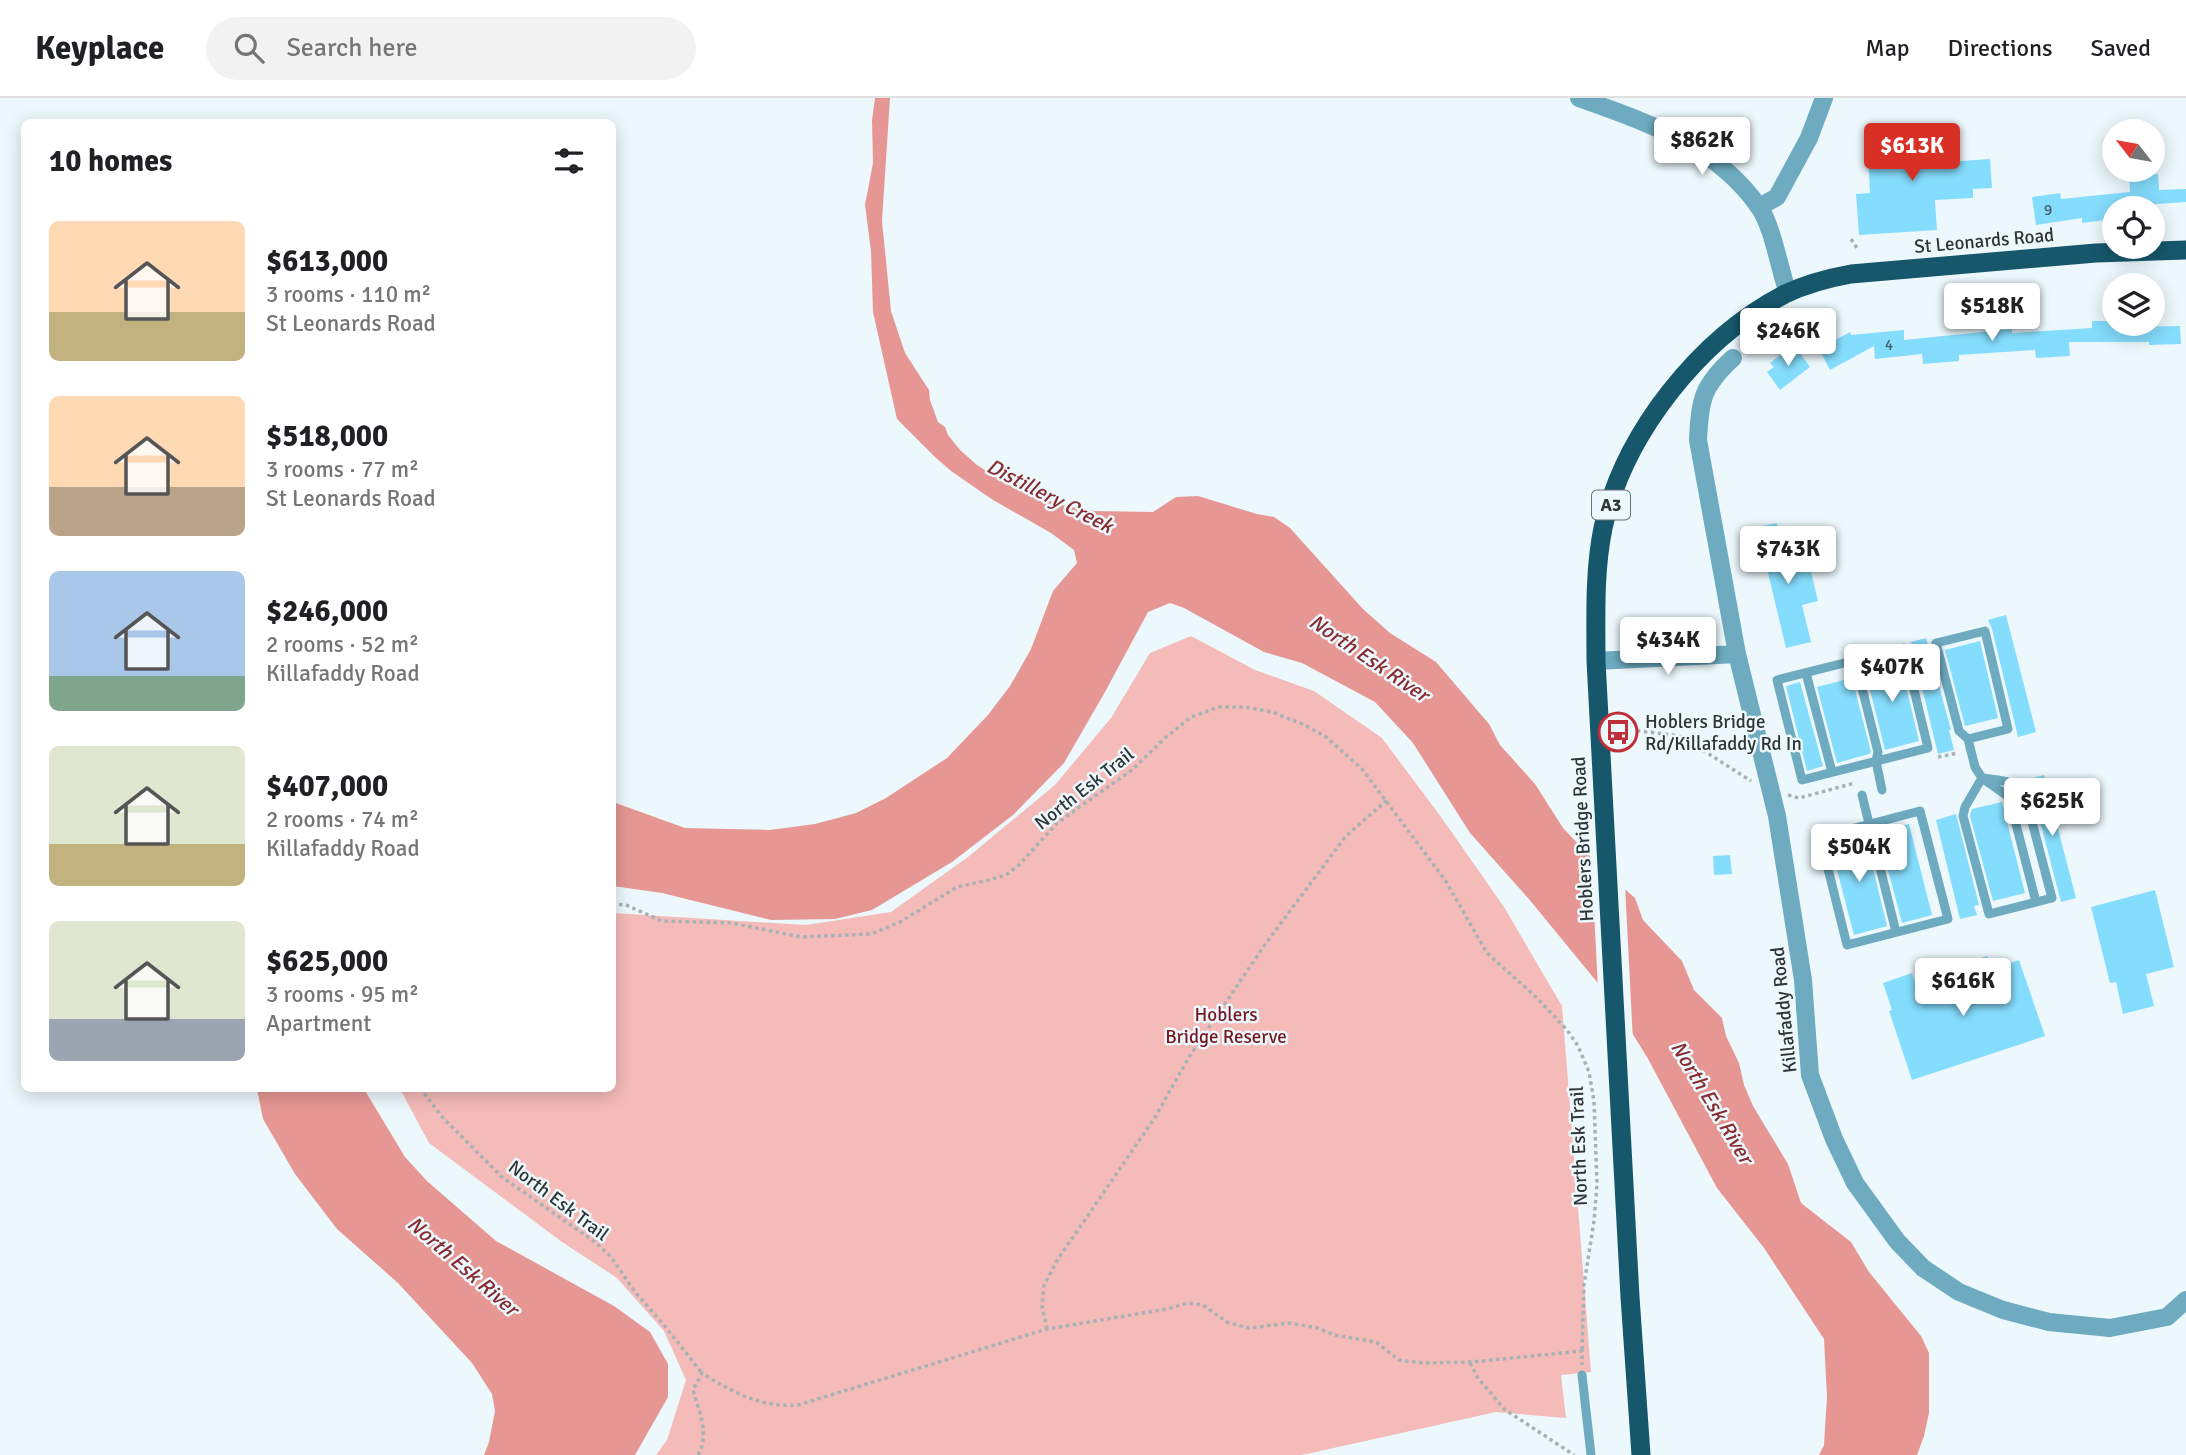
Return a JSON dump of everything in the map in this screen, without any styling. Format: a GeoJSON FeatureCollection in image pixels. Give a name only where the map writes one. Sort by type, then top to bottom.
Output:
{"type":"FeatureCollection","features":[{"type":"Feature","properties":{"kind":"highway","name":"St Leonards Road"},"geometry":{"type":"LineString","coordinates":[[1788,293],[1826,279],[1851,274],[2095,253],[2186,250]]}},
{"type":"Feature","properties":{"kind":"highway","name":"Hoblers Bridge Road"},"geometry":{"type":"LineString","coordinates":[[1641,1455],[1596,661],[1595,602],[1603,527],[1629,457],[1661,404],[1688,371],[1741,322],[1788,293]]}},
{"type":"Feature","properties":{"kind":"street"},"geometry":{"type":"LineString","coordinates":[[1579,98],[1663,129],[1695,147],[1721,167],[1759,207],[1788,293]]}},
{"type":"Feature","properties":{"kind":"street"},"geometry":{"type":"LineString","coordinates":[[1759,207],[1777,197],[1809,138],[1824,98]]}},
{"type":"Feature","properties":{"kind":"street","name":"Killafaddy Road"},"geometry":{"type":"LineString","coordinates":[[1733,358],[1716,373],[1704,393],[1699,412],[1698,440],[1738,654],[1777,816],[1803,980],[1810,1075],[1834,1139],[1855,1183],[1897,1241],[1923,1268],[1959,1292],[2003,1310],[2049,1322],[2110,1328],[2167,1317]]}},
{"type":"Feature","properties":{"kind":"street"},"geometry":{"type":"LineString","coordinates":[[1596,661],[1738,654]]}},
{"type":"Feature","properties":{"kind":"street"},"geometry":{"type":"LineString","coordinates":[[2167,1317],[2186,1300]]}},
{"type":"Feature","properties":{"kind":"lane"},"geometry":{"type":"LineString","coordinates":[[1968,739],[2007,729],[1985,631],[1936,643],[1959,731],[1968,739],[1975,767],[1982,778],[2009,797],[2011,802],[2036,902]]}},
{"type":"Feature","properties":{"kind":"lane"},"geometry":{"type":"LineString","coordinates":[[1904,648],[1928,748],[1802,780],[1777,680],[1855,660],[1904,648]]}},
{"type":"Feature","properties":{"kind":"lane"},"geometry":{"type":"LineString","coordinates":[[1855,660],[1878,752],[1876,761],[1882,790]]}},
{"type":"Feature","properties":{"kind":"lane"},"geometry":{"type":"LineString","coordinates":[[1806,673],[1832,772]]}},
{"type":"Feature","properties":{"kind":"lane"},"geometry":{"type":"LineString","coordinates":[[1982,778],[2011,783],[2018,786],[2025,795],[2052,898],[1989,914],[1963,816],[1965,807],[1982,778]]}},
{"type":"Feature","properties":{"kind":"lane"},"geometry":{"type":"LineString","coordinates":[[1862,795],[1896,932]]}},
{"type":"Feature","properties":{"kind":"lane"},"geometry":{"type":"LineString","coordinates":[[1920,811],[1948,919],[1847,945],[1820,838],[1869,825],[1920,811]]}},
{"type":"Feature","properties":{"kind":"lane","name":"Killafaddy Road"},"geometry":{"type":"LineString","coordinates":[[2167,1317],[2186,1317]]}},
{"type":"Feature","properties":{"kind":"lane"},"geometry":{"type":"LineString","coordinates":[[1582,1375],[1591,1455]]}},
{"type":"Feature","properties":{"kind":"path"},"geometry":{"type":"LineString","coordinates":[[1851,239],[1857,248]]}},
{"type":"Feature","properties":{"kind":"path","name":"North Esk Trail"},"geometry":{"type":"LineString","coordinates":[[616,904],[626,905],[662,921],[732,923],[801,937],[871,934],[900,922],[957,887],[1006,874],[1019,864],[1057,823],[1132,770],[1191,717],[1219,707],[1245,707],[1272,712],[1305,725],[1326,737],[1362,769],[1445,880],[1487,953],[1536,997],[1578,1046],[1589,1072],[1594,1101],[1597,1184],[1584,1285],[1582,1375]]}},
{"type":"Feature","properties":{"kind":"path"},"geometry":{"type":"LineString","coordinates":[[1623,729],[1684,738],[1751,781]]}},
{"type":"Feature","properties":{"kind":"path"},"geometry":{"type":"LineString","coordinates":[[1047,1329],[1042,1306],[1044,1285],[1058,1259],[1154,1119],[1189,1056],[1264,946],[1345,837],[1387,800]]}},
{"type":"Feature","properties":{"kind":"path","name":"North Esk Trail"},"geometry":{"type":"LineString","coordinates":[[423,1092],[443,1118],[502,1177],[595,1242],[611,1257],[635,1292],[702,1373],[751,1400],[782,1406],[798,1405],[1047,1329],[1188,1303],[1203,1305],[1227,1322],[1249,1328],[1290,1324],[1376,1342],[1399,1360],[1424,1363],[1470,1362],[1582,1351]]}},
{"type":"Feature","properties":{"kind":"path"},"geometry":{"type":"LineString","coordinates":[[1470,1362],[1478,1378],[1504,1409],[1574,1455]]}},
{"type":"Feature","properties":{"kind":"path"},"geometry":{"type":"LineString","coordinates":[[698,1455],[703,1448],[704,1431],[693,1390],[702,1373]]}},
{"type":"Feature","properties":{"kind":"green space","name":"Hoblers Bridge Reserve"},"geometry":{"type":"Polygon","coordinates":[[[1191,636],[1255,670],[1314,691],[1382,738],[1504,907],[1562,1006],[1591,1372],[1561,1375],[1566,1418],[1496,1412],[1302,1455],[656,1455],[667,1440],[686,1380],[664,1331],[617,1278],[562,1242],[429,1143],[402,1092],[616,1092],[616,913],[806,925],[891,912],[968,857],[1055,785],[1111,718],[1150,653],[1191,636]]]}},
{"type":"Feature","properties":{"kind":"water","name":"North Esk River"},"geometry":{"type":"Polygon","coordinates":[[[875,98],[890,98],[882,221],[891,311],[905,353],[929,390],[938,422],[945,427],[948,435],[977,465],[1012,487],[1062,505],[1094,511],[1153,512],[1176,497],[1198,496],[1274,517],[1290,528],[1363,609],[1390,633],[1436,662],[1489,724],[1500,745],[1535,784],[1563,828],[1605,872],[1635,898],[1643,920],[1682,961],[1694,990],[1722,1018],[1726,1036],[1739,1063],[1744,1085],[1753,1106],[1788,1164],[1801,1203],[1851,1242],[1869,1272],[1921,1336],[1929,1353],[1929,1413],[1917,1455],[1819,1455],[1824,1445],[1827,1397],[1824,1339],[1764,1248],[1717,1188],[1647,1057],[1611,999],[1528,898],[1470,833],[1413,743],[1375,702],[1302,663],[1264,652],[1184,608],[1170,603],[1148,612],[1064,763],[1013,815],[952,862],[872,910],[835,919],[771,920],[662,893],[616,886],[616,803],[685,828],[770,830],[815,824],[856,813],[886,798],[947,758],[988,715],[1010,686],[1031,649],[1053,591],[1077,563],[1074,550],[951,471],[897,419],[873,312],[871,251],[865,205],[873,163],[872,120],[875,98]]]}},
{"type":"Feature","properties":{"kind":"water","name":"North Esk River"},"geometry":{"type":"Polygon","coordinates":[[[258,1092],[366,1092],[405,1157],[427,1181],[496,1241],[614,1306],[650,1332],[668,1364],[668,1397],[635,1455],[484,1455],[495,1411],[492,1394],[472,1363],[398,1283],[337,1229],[295,1174],[263,1119],[258,1092]]]}},
{"type":"Feature","properties":{"kind":"pier"},"geometry":{"type":"Polygon","coordinates":[[[1591,852],[1625,885],[1633,1041],[1598,989],[1591,852]]]}},
{"type":"Feature","properties":{"kind":"building"},"geometry":{"type":"Polygon","coordinates":[[[1930,129],[1932,163],[1990,159],[1992,188],[1973,189],[1973,198],[1935,200],[1937,230],[1859,235],[1856,194],[1870,193],[1867,133],[1930,129]]]}},
{"type":"Feature","properties":{"kind":"building"},"geometry":{"type":"Polygon","coordinates":[[[2129,182],[2158,182],[2159,190],[2186,189],[2186,202],[2165,204],[2165,196],[2102,196],[2102,220],[2082,223],[2082,218],[2036,225],[2032,197],[2060,193],[2061,199],[2130,192],[2129,182]]]}},
{"type":"Feature","properties":{"kind":"building"},"geometry":{"type":"Polygon","coordinates":[[[2092,321],[2102,321],[2102,336],[2165,336],[2165,326],[2180,326],[2181,344],[2069,342],[2070,356],[2036,358],[2035,350],[1959,355],[1959,361],[1923,364],[1922,354],[1875,359],[1874,346],[1830,370],[1819,349],[1850,332],[1851,335],[1904,330],[1904,340],[2012,329],[2012,333],[2092,328],[2092,321]]]}},
{"type":"Feature","properties":{"kind":"building"},"geometry":{"type":"Polygon","coordinates":[[[1797,349],[1810,367],[1780,390],[1767,372],[1774,367],[1770,363],[1787,350],[1790,354],[1797,349]]]}},
{"type":"Feature","properties":{"kind":"building"},"geometry":{"type":"Polygon","coordinates":[[[1777,523],[1786,560],[1807,555],[1818,601],[1802,605],[1811,642],[1786,648],[1757,527],[1777,523]]]}},
{"type":"Feature","properties":{"kind":"building"},"geometry":{"type":"Polygon","coordinates":[[[2006,615],[2036,732],[2018,737],[1988,620],[2006,615]]]}},
{"type":"Feature","properties":{"kind":"building"},"geometry":{"type":"Polygon","coordinates":[[[1926,638],[1954,750],[1938,754],[1911,642],[1926,638]]]}},
{"type":"Feature","properties":{"kind":"building"},"geometry":{"type":"Polygon","coordinates":[[[1980,641],[1998,718],[1965,726],[1945,650],[1980,641]]]}},
{"type":"Feature","properties":{"kind":"building"},"geometry":{"type":"Polygon","coordinates":[[[1899,657],[1919,741],[1885,750],[1866,666],[1899,657]]]}},
{"type":"Feature","properties":{"kind":"building"},"geometry":{"type":"Polygon","coordinates":[[[1852,678],[1871,752],[1837,763],[1817,687],[1852,678]]]}},
{"type":"Feature","properties":{"kind":"building"},"geometry":{"type":"Polygon","coordinates":[[[1800,682],[1823,766],[1807,771],[1786,686],[1800,682]]]}},
{"type":"Feature","properties":{"kind":"building"},"geometry":{"type":"Polygon","coordinates":[[[2044,775],[2076,898],[2061,902],[2029,779],[2044,775]]]}},
{"type":"Feature","properties":{"kind":"building"},"geometry":{"type":"Polygon","coordinates":[[[2002,802],[2025,893],[1993,901],[1970,816],[1972,809],[2002,802]]]}},
{"type":"Feature","properties":{"kind":"building"},"geometry":{"type":"Polygon","coordinates":[[[1956,814],[1979,905],[1974,906],[1977,915],[1960,919],[1936,820],[1956,814]]]}},
{"type":"Feature","properties":{"kind":"building"},"geometry":{"type":"Polygon","coordinates":[[[1909,824],[1932,915],[1902,923],[1878,832],[1909,824]]]}},
{"type":"Feature","properties":{"kind":"building"},"geometry":{"type":"Polygon","coordinates":[[[1865,835],[1887,926],[1854,935],[1830,843],[1865,835]]]}},
{"type":"Feature","properties":{"kind":"building"},"geometry":{"type":"Polygon","coordinates":[[[1730,855],[1732,874],[1714,875],[1713,856],[1730,855]]]}},
{"type":"Feature","properties":{"kind":"building"},"geometry":{"type":"Polygon","coordinates":[[[2155,890],[2174,967],[2146,974],[2154,1006],[2123,1014],[2116,982],[2110,983],[2091,907],[2155,890]]]}},
{"type":"Feature","properties":{"kind":"building"},"geometry":{"type":"Polygon","coordinates":[[[1987,956],[1992,969],[2019,960],[2045,1036],[1912,1080],[1889,1011],[1892,1010],[1883,983],[1912,973],[1921,1001],[1966,986],[1963,978],[1974,975],[1971,961],[1987,956]]]}},
{"type":"Feature","properties":{"kind":"place","name":"Hoblers Bridge Rd/Killafaddy Rd In"},"geometry":{"type":"Point","coordinates":[1618,732]}},
{"type":"Feature","properties":{"kind":"water label","name":"Distillery Creek"},"geometry":{"type":"Point","coordinates":[1050,496]}}]}
